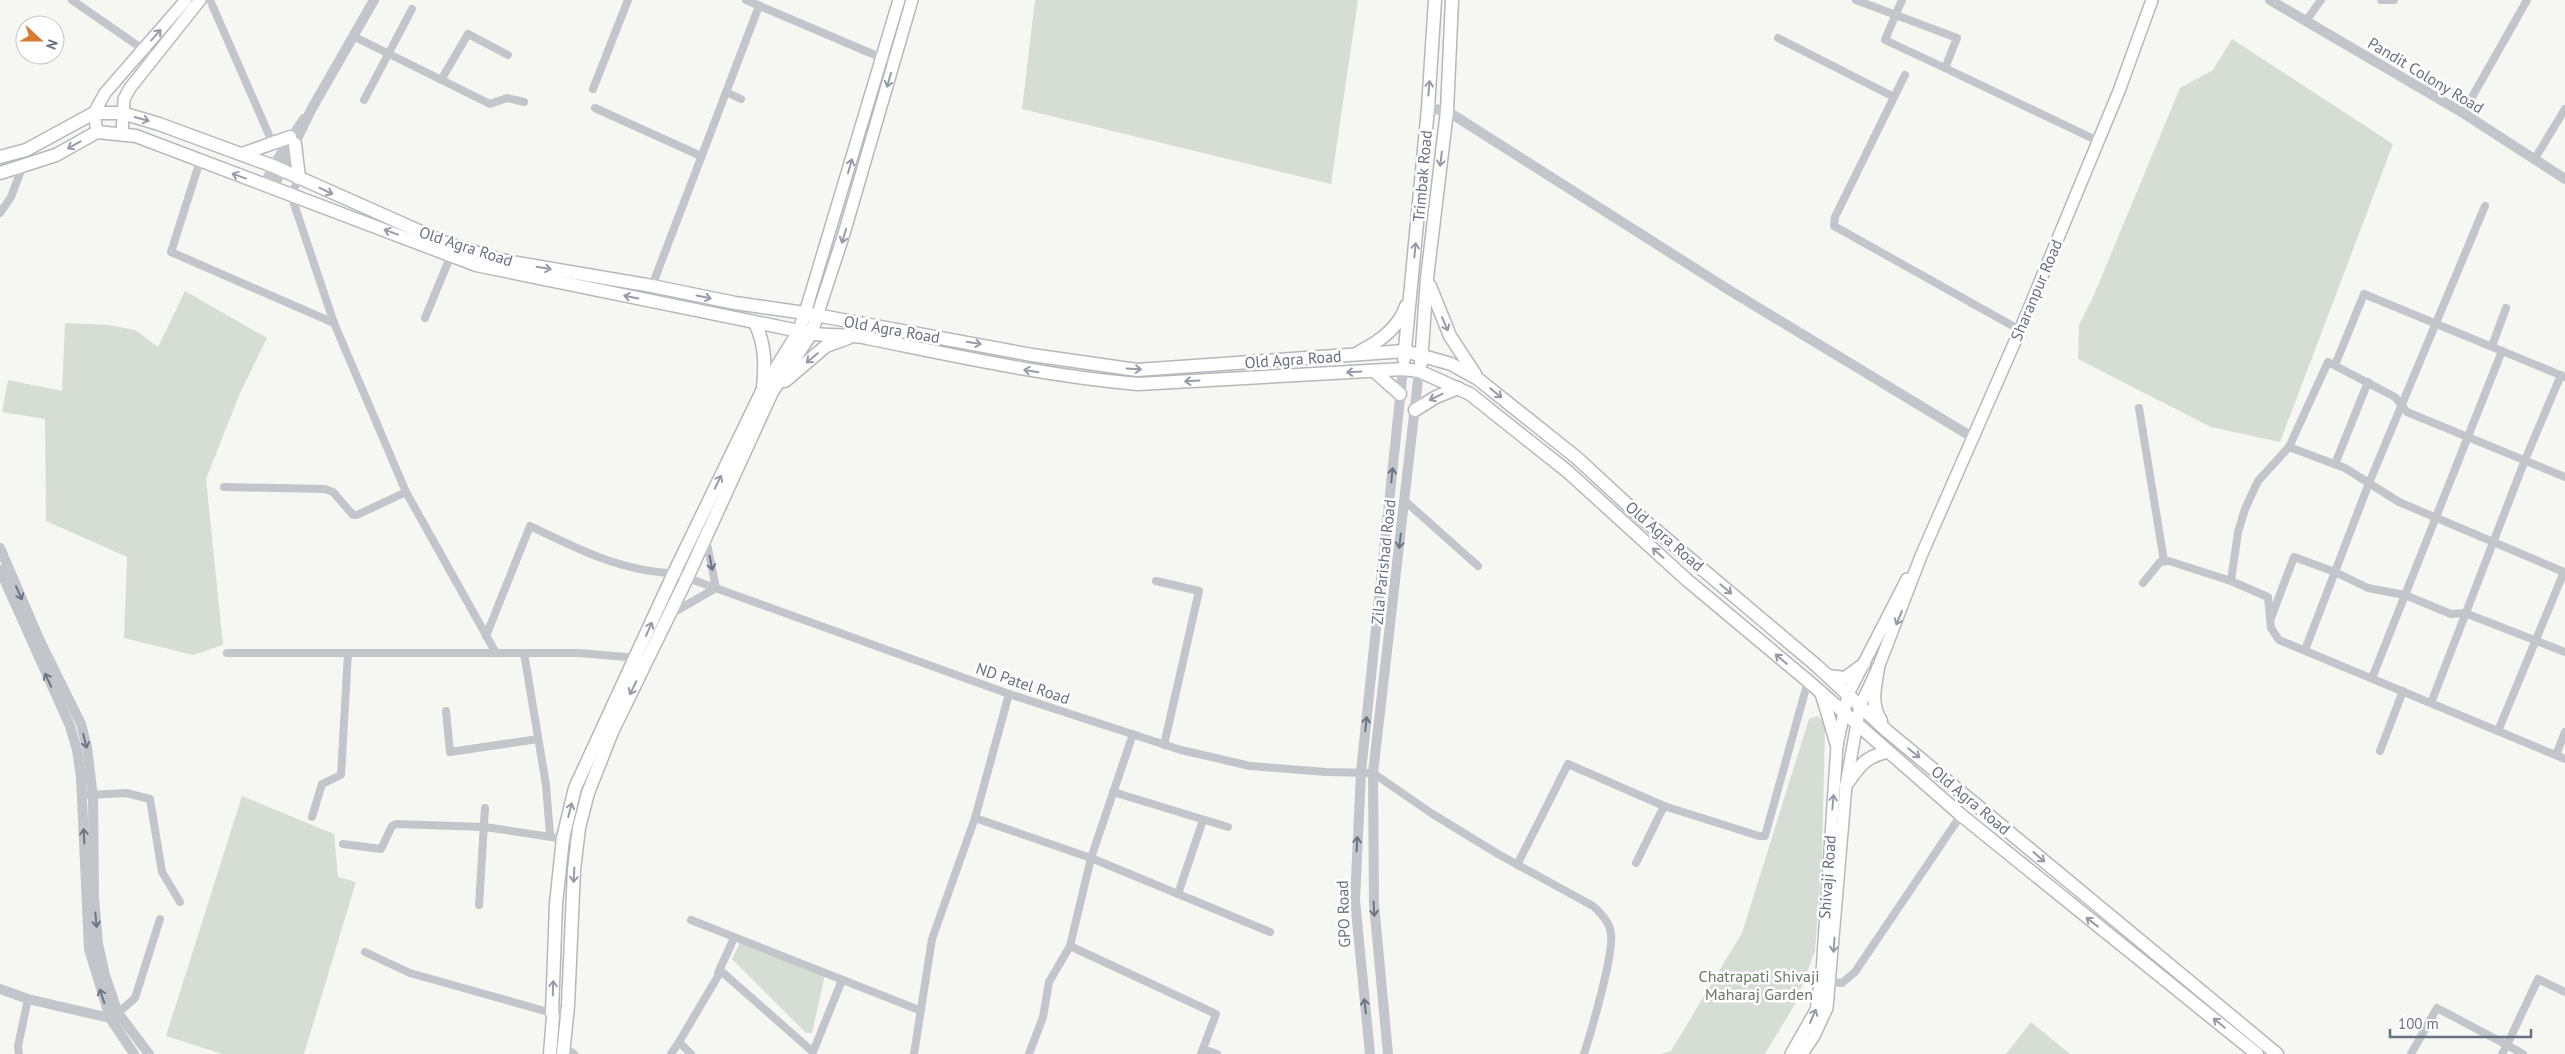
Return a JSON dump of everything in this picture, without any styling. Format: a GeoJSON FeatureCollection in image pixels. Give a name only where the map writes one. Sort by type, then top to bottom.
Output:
{"type":"FeatureCollection","features":[{"type":"Feature","properties":{"kind":"main road"},"geometry":{"type":"LineString","coordinates":[[0,157],[26,150],[94,114],[105,93],[186,0]]}},
{"type":"Feature","properties":{"kind":"main road"},"geometry":{"type":"LineString","coordinates":[[122,134],[122,113],[127,93],[154,56],[200,0]]}},
{"type":"Feature","properties":{"kind":"main road"},"geometry":{"type":"LineString","coordinates":[[567,1052],[577,841],[588,793],[674,573],[767,391],[805,332],[899,0]]}},
{"type":"Feature","properties":{"kind":"main road"},"geometry":{"type":"LineString","coordinates":[[811,314],[843,238],[912,0]]}},
{"type":"Feature","properties":{"kind":"main road","name":"Trimbak Road"},"geometry":{"type":"LineString","coordinates":[[1405,351],[1428,108],[1435,0]]}},
{"type":"Feature","properties":{"kind":"main road","name":"Trimbak Road"},"geometry":{"type":"LineString","coordinates":[[1427,278],[1447,111],[1452,0]]}},
{"type":"Feature","properties":{"kind":"main road","name":"Sharanpur Road"},"geometry":{"type":"LineString","coordinates":[[1860,706],[1878,668],[1921,556],[2020,330],[2098,141],[2152,0]]}},
{"type":"Feature","properties":{"kind":"main road","name":"Sharanpur Road"},"geometry":{"type":"LineString","coordinates":[[2145,22],[2160,0]]}},
{"type":"Feature","properties":{"kind":"main road","name":"Old Agra Road"},"geometry":{"type":"LineString","coordinates":[[94,114],[122,113],[159,124],[277,168],[446,243],[491,257],[735,303],[811,314],[1041,357],[1137,370],[1405,351],[1451,364],[1478,379],[1577,458],[1644,520],[1828,676],[1887,731],[2277,1054]]}},
{"type":"Feature","properties":{"kind":"main road"},"geometry":{"type":"LineString","coordinates":[[0,173],[56,155],[97,132],[94,114]]}},
{"type":"Feature","properties":{"kind":"main road","name":"Old Agra Road"},"geometry":{"type":"LineString","coordinates":[[97,132],[136,136],[476,265],[755,323],[805,332],[855,336],[1067,377],[1138,384],[1403,369],[1419,371],[1470,394],[1567,471],[1687,580],[1808,681],[1961,815],[2257,1054]]}},
{"type":"Feature","properties":{"kind":"main road"},"geometry":{"type":"LineString","coordinates":[[242,154],[273,144],[293,141],[299,178]]}},
{"type":"Feature","properties":{"kind":"main road"},"geometry":{"type":"LineString","coordinates":[[1422,355],[1427,278]]}},
{"type":"Feature","properties":{"kind":"main road"},"geometry":{"type":"LineString","coordinates":[[1427,278],[1450,336],[1478,379]]}},
{"type":"Feature","properties":{"kind":"main road"},"geometry":{"type":"LineString","coordinates":[[1355,355],[1388,334],[1399,320],[1412,284]]}},
{"type":"Feature","properties":{"kind":"main road"},"geometry":{"type":"LineString","coordinates":[[550,1048],[554,1017],[552,1014],[556,904],[563,838],[576,788],[642,658],[668,616],[687,578],[767,391],[762,337],[755,323]]}},
{"type":"Feature","properties":{"kind":"main road"},"geometry":{"type":"LineString","coordinates":[[767,391],[826,346],[855,336]]}},
{"type":"Feature","properties":{"kind":"main road","name":"Zila Parishad Road"},"geometry":{"type":"LineString","coordinates":[[1403,369],[1405,351]]}},
{"type":"Feature","properties":{"kind":"main road","name":"Zila Parishad Road"},"geometry":{"type":"LineString","coordinates":[[1419,371],[1422,355]]}},
{"type":"Feature","properties":{"kind":"main road"},"geometry":{"type":"LineString","coordinates":[[1374,371],[1400,394]]}},
{"type":"Feature","properties":{"kind":"main road"},"geometry":{"type":"LineString","coordinates":[[1415,410],[1430,400],[1458,388]]}},
{"type":"Feature","properties":{"kind":"main road","name":"Sharanpur Road"},"geometry":{"type":"LineString","coordinates":[[1848,694],[1894,602],[1921,556]]}},
{"type":"Feature","properties":{"kind":"main road"},"geometry":{"type":"LineString","coordinates":[[1828,676],[1845,678],[1864,664]]}},
{"type":"Feature","properties":{"kind":"main road"},"geometry":{"type":"LineString","coordinates":[[1878,668],[1874,706],[1887,731]]}},
{"type":"Feature","properties":{"kind":"main road"},"geometry":{"type":"LineString","coordinates":[[1821,693],[1837,746]]}},
{"type":"Feature","properties":{"kind":"main road","name":"Shivaji Road"},"geometry":{"type":"LineString","coordinates":[[1802,1054],[1814,1036],[1827,1008],[1826,981],[1837,746],[1848,694]]}},
{"type":"Feature","properties":{"kind":"main road","name":"Shivaji Road"},"geometry":{"type":"LineString","coordinates":[[1791,1054],[1816,1010],[1826,981],[1846,785],[1860,706]]}},
{"type":"Feature","properties":{"kind":"main road"},"geometry":{"type":"LineString","coordinates":[[1846,785],[1871,756],[1887,752]]}},
{"type":"Feature","properties":{"kind":"street"},"geometry":{"type":"LineString","coordinates":[[72,0],[154,56]]}},
{"type":"Feature","properties":{"kind":"street"},"geometry":{"type":"LineString","coordinates":[[210,0],[273,144]]}},
{"type":"Feature","properties":{"kind":"street"},"geometry":{"type":"LineString","coordinates":[[269,187],[277,168],[374,0]]}},
{"type":"Feature","properties":{"kind":"street"},"geometry":{"type":"LineString","coordinates":[[593,89],[628,0]]}},
{"type":"Feature","properties":{"kind":"street"},"geometry":{"type":"LineString","coordinates":[[746,0],[882,58],[895,60]]}},
{"type":"Feature","properties":{"kind":"street"},"geometry":{"type":"LineString","coordinates":[[1856,0],[1957,38],[1945,68]]}},
{"type":"Feature","properties":{"kind":"street"},"geometry":{"type":"LineString","coordinates":[[1902,0],[1884,40],[2098,141]]}},
{"type":"Feature","properties":{"kind":"street","name":"Pandit Colony Road"},"geometry":{"type":"LineString","coordinates":[[2270,0],[2463,113],[2565,179]]}},
{"type":"Feature","properties":{"kind":"street"},"geometry":{"type":"LineString","coordinates":[[2306,21],[2321,0]]}},
{"type":"Feature","properties":{"kind":"street"},"geometry":{"type":"LineString","coordinates":[[2381,0],[2394,0]]}},
{"type":"Feature","properties":{"kind":"street"},"geometry":{"type":"LineString","coordinates":[[2463,113],[2527,0]]}},
{"type":"Feature","properties":{"kind":"street"},"geometry":{"type":"LineString","coordinates":[[652,286],[759,6]]}},
{"type":"Feature","properties":{"kind":"street"},"geometry":{"type":"LineString","coordinates":[[364,100],[412,8]]}},
{"type":"Feature","properties":{"kind":"street"},"geometry":{"type":"LineString","coordinates":[[441,80],[468,34],[508,55]]}},
{"type":"Feature","properties":{"kind":"street"},"geometry":{"type":"LineString","coordinates":[[353,36],[490,104],[507,98],[524,102]]}},
{"type":"Feature","properties":{"kind":"street"},"geometry":{"type":"LineString","coordinates":[[1778,38],[1894,97]]}},
{"type":"Feature","properties":{"kind":"street"},"geometry":{"type":"LineString","coordinates":[[1905,74],[1835,217],[1834,226],[2020,330]]}},
{"type":"Feature","properties":{"kind":"street"},"geometry":{"type":"LineString","coordinates":[[726,92],[740,99]]}},
{"type":"Feature","properties":{"kind":"street"},"geometry":{"type":"LineString","coordinates":[[720,106],[723,118]]}},
{"type":"Feature","properties":{"kind":"street"},"geometry":{"type":"LineString","coordinates":[[595,108],[702,156]]}},
{"type":"Feature","properties":{"kind":"street"},"geometry":{"type":"LineString","coordinates":[[1428,108],[1447,111],[1729,290],[1972,437]]}},
{"type":"Feature","properties":{"kind":"street"},"geometry":{"type":"LineString","coordinates":[[2534,160],[2565,109]]}},
{"type":"Feature","properties":{"kind":"street"},"geometry":{"type":"LineString","coordinates":[[0,213],[11,197],[26,150]]}},
{"type":"Feature","properties":{"kind":"street"},"geometry":{"type":"LineString","coordinates":[[200,161],[171,252],[334,323]]}},
{"type":"Feature","properties":{"kind":"street"},"geometry":{"type":"LineString","coordinates":[[299,178],[291,195],[334,323],[406,492],[496,653]]}},
{"type":"Feature","properties":{"kind":"street"},"geometry":{"type":"LineString","coordinates":[[2305,650],[2401,404],[2437,324],[2485,206]]}},
{"type":"Feature","properties":{"kind":"street"},"geometry":{"type":"LineString","coordinates":[[425,318],[452,255]]}},
{"type":"Feature","properties":{"kind":"street"},"geometry":{"type":"LineString","coordinates":[[2335,365],[2364,294],[2563,376],[2525,460],[2431,703]]}},
{"type":"Feature","properties":{"kind":"street"},"geometry":{"type":"LineString","coordinates":[[2492,346],[2506,308]]}},
{"type":"Feature","properties":{"kind":"street"},"geometry":{"type":"LineString","coordinates":[[2372,678],[2502,351]]}},
{"type":"Feature","properties":{"kind":"street"},"geometry":{"type":"LineString","coordinates":[[2231,580],[2238,532],[2244,509],[2258,481],[2289,447],[2328,362],[2395,397],[2407,412],[2565,477]]}},
{"type":"Feature","properties":{"kind":"street","name":"Zila Parishad Road"},"geometry":{"type":"LineString","coordinates":[[1361,772],[1403,369]]}},
{"type":"Feature","properties":{"kind":"street","name":"Zila Parishad Road"},"geometry":{"type":"LineString","coordinates":[[1374,773],[1419,371]]}},
{"type":"Feature","properties":{"kind":"street"},"geometry":{"type":"LineString","coordinates":[[2335,464],[2368,382]]}},
{"type":"Feature","properties":{"kind":"street"},"geometry":{"type":"LineString","coordinates":[[2139,408],[2164,561]]}},
{"type":"Feature","properties":{"kind":"street"},"geometry":{"type":"LineString","coordinates":[[2289,447],[2335,464],[2370,482],[2399,502],[2434,518],[2565,571],[2498,731]]}},
{"type":"Feature","properties":{"kind":"street"},"geometry":{"type":"LineString","coordinates":[[224,487],[325,489],[333,492],[353,515],[357,515],[406,492]]}},
{"type":"Feature","properties":{"kind":"street"},"geometry":{"type":"LineString","coordinates":[[1405,501],[1478,566]]}},
{"type":"Feature","properties":{"kind":"street","name":"ND Patel Road"},"geometry":{"type":"LineString","coordinates":[[486,636],[528,526],[590,555],[651,572],[674,573],[1009,694],[1164,745],[1242,765],[1326,772],[1374,773]]}},
{"type":"Feature","properties":{"kind":"street"},"geometry":{"type":"LineString","coordinates":[[668,616],[716,588],[706,537]]}},
{"type":"Feature","properties":{"kind":"street"},"geometry":{"type":"LineString","coordinates":[[0,548],[70,726],[77,750],[87,795],[87,928],[114,1016],[134,1054]]}},
{"type":"Feature","properties":{"kind":"street"},"geometry":{"type":"LineString","coordinates":[[2270,622],[2294,557],[2335,572],[2368,588],[2405,594],[2451,614],[2465,613],[2565,652]]}},
{"type":"Feature","properties":{"kind":"street"},"geometry":{"type":"LineString","coordinates":[[2143,583],[2160,562],[2164,561],[2180,563],[2231,580],[2268,597],[2270,622],[2279,640],[2565,758]]}},
{"type":"Feature","properties":{"kind":"street"},"geometry":{"type":"LineString","coordinates":[[0,570],[42,656]]}},
{"type":"Feature","properties":{"kind":"street"},"geometry":{"type":"LineString","coordinates":[[1156,580],[1199,591],[1164,745]]}},
{"type":"Feature","properties":{"kind":"street"},"geometry":{"type":"LineString","coordinates":[[228,653],[579,653],[642,658]]}},
{"type":"Feature","properties":{"kind":"street"},"geometry":{"type":"LineString","coordinates":[[312,817],[322,784],[341,775],[348,653]]}},
{"type":"Feature","properties":{"kind":"street"},"geometry":{"type":"LineString","coordinates":[[524,653],[546,785],[550,836]]}},
{"type":"Feature","properties":{"kind":"street"},"geometry":{"type":"LineString","coordinates":[[1517,865],[1568,764],[1664,806],[1759,836],[1766,836],[1787,765],[1808,681]]}},
{"type":"Feature","properties":{"kind":"street"},"geometry":{"type":"LineString","coordinates":[[2380,751],[2403,691]]}},
{"type":"Feature","properties":{"kind":"street"},"geometry":{"type":"LineString","coordinates":[[914,1054],[919,1010],[932,939],[976,818],[1009,694]]}},
{"type":"Feature","properties":{"kind":"street"},"geometry":{"type":"LineString","coordinates":[[446,711],[450,752],[538,739]]}},
{"type":"Feature","properties":{"kind":"street"},"geometry":{"type":"LineString","coordinates":[[2556,755],[2565,732]]}},
{"type":"Feature","properties":{"kind":"street"},"geometry":{"type":"LineString","coordinates":[[1029,1054],[1043,1016],[1049,982],[1070,946],[1091,858],[1133,734]]}},
{"type":"Feature","properties":{"kind":"street","name":"GPO Road"},"geometry":{"type":"LineString","coordinates":[[1361,772],[1355,900],[1370,1054]]}},
{"type":"Feature","properties":{"kind":"street"},"geometry":{"type":"LineString","coordinates":[[1374,773],[1431,813],[1517,865],[1593,906],[1604,916],[1611,934],[1610,952],[1584,1054]]}},
{"type":"Feature","properties":{"kind":"street","name":"GPO Road"},"geometry":{"type":"LineString","coordinates":[[1374,773],[1374,904],[1377,958],[1388,1054]]}},
{"type":"Feature","properties":{"kind":"street"},"geometry":{"type":"LineString","coordinates":[[1113,792],[1228,827]]}},
{"type":"Feature","properties":{"kind":"street"},"geometry":{"type":"LineString","coordinates":[[87,795],[126,793],[150,799],[162,872],[180,902]]}},
{"type":"Feature","properties":{"kind":"street"},"geometry":{"type":"LineString","coordinates":[[1636,863],[1664,806]]}},
{"type":"Feature","properties":{"kind":"street"},"geometry":{"type":"LineString","coordinates":[[479,905],[485,808]]}},
{"type":"Feature","properties":{"kind":"street"},"geometry":{"type":"LineString","coordinates":[[1826,981],[1842,983],[1855,972],[1961,815]]}},
{"type":"Feature","properties":{"kind":"street"},"geometry":{"type":"LineString","coordinates":[[976,818],[1091,858],[1270,932]]}},
{"type":"Feature","properties":{"kind":"street"},"geometry":{"type":"LineString","coordinates":[[1178,894],[1203,820]]}},
{"type":"Feature","properties":{"kind":"street"},"geometry":{"type":"LineString","coordinates":[[343,844],[381,849],[392,826],[396,824],[485,827],[577,841]]}},
{"type":"Feature","properties":{"kind":"street"},"geometry":{"type":"LineString","coordinates":[[114,1016],[135,998],[160,919]]}},
{"type":"Feature","properties":{"kind":"street"},"geometry":{"type":"LineString","coordinates":[[690,920],[919,1010]]}},
{"type":"Feature","properties":{"kind":"street"},"geometry":{"type":"LineString","coordinates":[[671,1054],[718,973],[734,938]]}},
{"type":"Feature","properties":{"kind":"street"},"geometry":{"type":"LineString","coordinates":[[1070,946],[1216,1014],[1202,1051],[1217,1054]]}},
{"type":"Feature","properties":{"kind":"street"},"geometry":{"type":"LineString","coordinates":[[365,952],[410,973],[552,1014],[568,1012]]}},
{"type":"Feature","properties":{"kind":"street"},"geometry":{"type":"LineString","coordinates":[[1360,963],[1377,958]]}},
{"type":"Feature","properties":{"kind":"street"},"geometry":{"type":"LineString","coordinates":[[718,973],[725,972],[813,1052],[842,980]]}},
{"type":"Feature","properties":{"kind":"street"},"geometry":{"type":"LineString","coordinates":[[2502,1054],[2538,979],[2565,992]]}},
{"type":"Feature","properties":{"kind":"street"},"geometry":{"type":"LineString","coordinates":[[0,989],[28,999],[114,1016],[148,1054]]}},
{"type":"Feature","properties":{"kind":"street"},"geometry":{"type":"LineString","coordinates":[[19,1054],[18,1046],[28,999]]}},
{"type":"Feature","properties":{"kind":"street"},"geometry":{"type":"LineString","coordinates":[[2411,1054],[2437,1008],[2523,1054]]}},
{"type":"Feature","properties":{"kind":"street"},"geometry":{"type":"LineString","coordinates":[[679,1042],[691,1054]]}},
{"type":"Feature","properties":{"kind":"street"},"geometry":{"type":"LineString","coordinates":[[550,1048],[567,1052]]}},
{"type":"Feature","properties":{"kind":"green space"},"geometry":{"type":"Polygon","coordinates":[[[1035,0],[1358,0],[1331,184],[1022,109],[1035,0]]]}},
{"type":"Feature","properties":{"kind":"green space"},"geometry":{"type":"Polygon","coordinates":[[[2232,39],[2393,144],[2280,442],[2211,427],[2078,359],[2079,325],[2094,295],[2180,88],[2213,70],[2232,39]]]}},
{"type":"Feature","properties":{"kind":"green space"},"geometry":{"type":"Polygon","coordinates":[[[185,291],[267,338],[240,393],[206,479],[223,645],[193,655],[124,638],[127,557],[46,521],[45,419],[2,412],[8,380],[62,391],[65,323],[109,325],[135,330],[158,347],[185,291]]]}},
{"type":"Feature","properties":{"kind":"green space","name":"Chatrapati Shivaji Maharaj Garden"},"geometry":{"type":"Polygon","coordinates":[[[1817,716],[1822,720],[1825,728],[1822,857],[1815,951],[1795,1004],[1765,1054],[1660,1054],[1671,1051],[1742,933],[1809,719],[1817,716]]]}},
{"type":"Feature","properties":{"kind":"green space"},"geometry":{"type":"Polygon","coordinates":[[[242,796],[334,834],[338,877],[356,882],[304,1054],[222,1054],[166,1036],[242,796]]]}},
{"type":"Feature","properties":{"kind":"green space"},"geometry":{"type":"Polygon","coordinates":[[[741,940],[825,975],[812,1033],[806,1033],[732,959],[741,940]]]}},
{"type":"Feature","properties":{"kind":"green space"},"geometry":{"type":"Polygon","coordinates":[[[2031,1022],[2070,1054],[2006,1054],[2031,1022]]]}}]}
